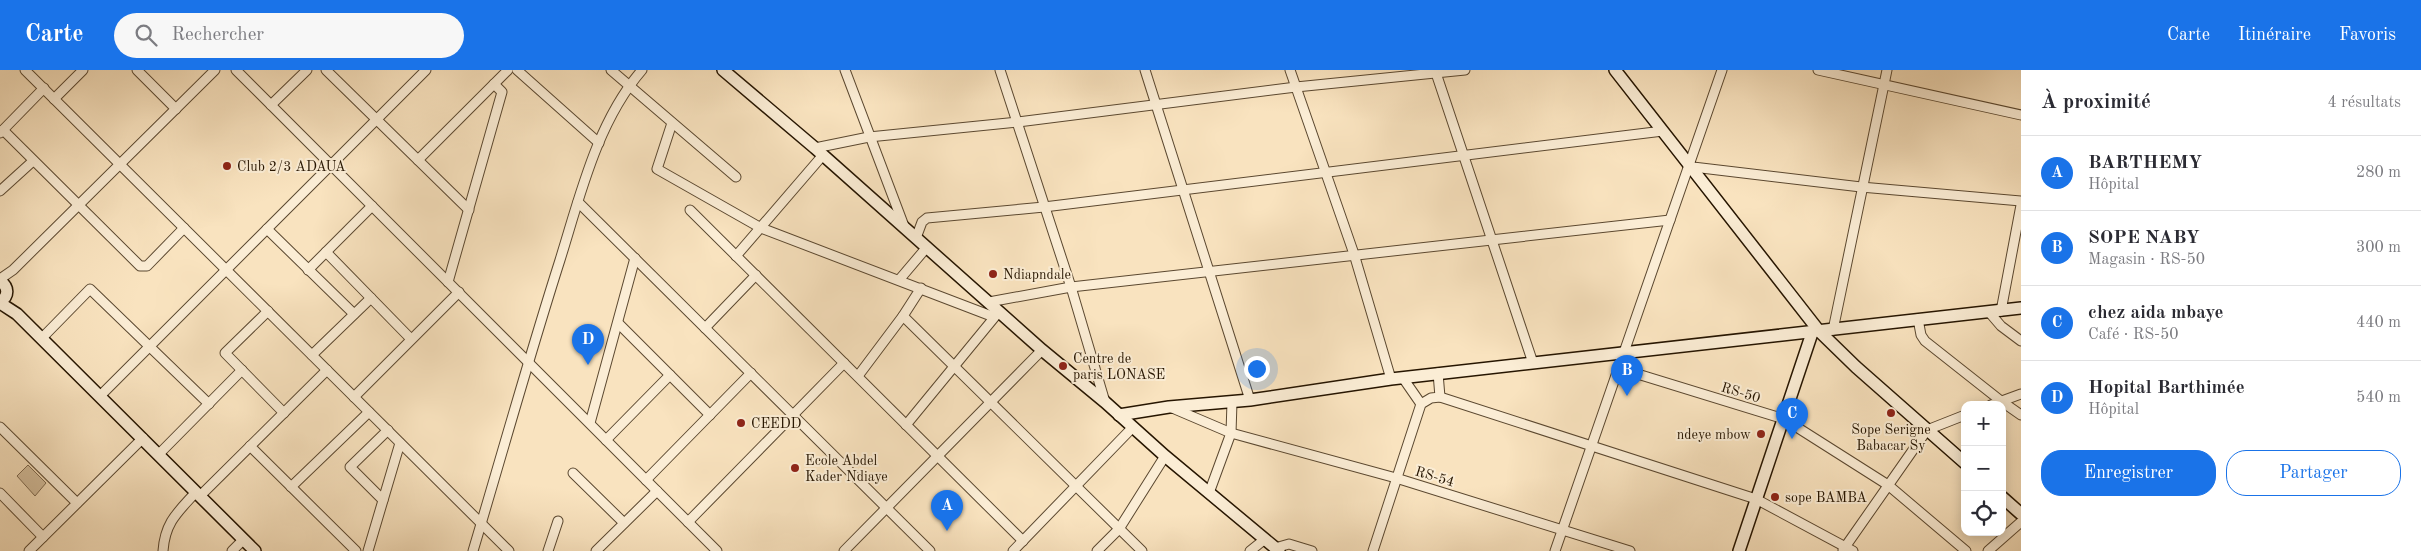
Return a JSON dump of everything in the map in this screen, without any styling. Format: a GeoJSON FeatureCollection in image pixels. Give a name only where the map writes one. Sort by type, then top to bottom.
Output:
{"type":"FeatureCollection","features":[{"type":"Feature","properties":{"kind":"street"},"geometry":{"type":"LineString","coordinates":[[25,70],[509,551]]}},
{"type":"Feature","properties":{"kind":"street"},"geometry":{"type":"LineString","coordinates":[[54,99],[83,70]]}},
{"type":"Feature","properties":{"kind":"street"},"geometry":{"type":"LineString","coordinates":[[138,70],[176,109]]}},
{"type":"Feature","properties":{"kind":"street"},"geometry":{"type":"LineString","coordinates":[[215,70],[13,270],[2,291],[17,314],[255,551]]}},
{"type":"Feature","properties":{"kind":"street"},"geometry":{"type":"LineString","coordinates":[[236,70],[717,551]]}},
{"type":"Feature","properties":{"kind":"street"},"geometry":{"type":"LineString","coordinates":[[271,105],[307,70]]}},
{"type":"Feature","properties":{"kind":"street"},"geometry":{"type":"LineString","coordinates":[[326,70],[469,210]]}},
{"type":"Feature","properties":{"kind":"street"},"geometry":{"type":"LineString","coordinates":[[100,396],[426,70]]}},
{"type":"Feature","properties":{"kind":"street"},"geometry":{"type":"LineString","coordinates":[[418,160],[508,70]]}},
{"type":"Feature","properties":{"kind":"street"},"geometry":{"type":"LineString","coordinates":[[516,70],[599,144]]}},
{"type":"Feature","properties":{"kind":"street"},"geometry":{"type":"LineString","coordinates":[[611,70],[736,177]]}},
{"type":"Feature","properties":{"kind":"street"},"geometry":{"type":"LineString","coordinates":[[473,551],[528,362],[578,202],[599,144],[629,86],[642,70]]}},
{"type":"Feature","properties":{"kind":"street"},"geometry":{"type":"LineString","coordinates":[[723,70],[989,302],[997,314],[1105,402],[1165,456],[1277,550],[1289,544],[1312,551]]}},
{"type":"Feature","properties":{"kind":"street"},"geometry":{"type":"LineString","coordinates":[[845,70],[905,228]]}},
{"type":"Feature","properties":{"kind":"street"},"geometry":{"type":"LineString","coordinates":[[1000,70],[1071,286],[1105,402]]}},
{"type":"Feature","properties":{"kind":"street"},"geometry":{"type":"LineString","coordinates":[[1146,70],[1250,400]]}},
{"type":"Feature","properties":{"kind":"street"},"geometry":{"type":"LineString","coordinates":[[1290,70],[1354,254],[1391,379]]}},
{"type":"Feature","properties":{"kind":"street"},"geometry":{"type":"LineString","coordinates":[[736,256],[761,228],[819,152],[869,137],[1018,122],[1296,87],[1465,70]]}},
{"type":"Feature","properties":{"kind":"street"},"geometry":{"type":"LineString","coordinates":[[1615,70],[1691,165],[1816,332],[1961,460]]}},
{"type":"Feature","properties":{"kind":"street"},"geometry":{"type":"LineString","coordinates":[[1555,551],[1590,445],[1691,165],[1722,70]]}},
{"type":"Feature","properties":{"kind":"street"},"geometry":{"type":"LineString","coordinates":[[1818,70],[2021,116]]}},
{"type":"Feature","properties":{"kind":"street"},"geometry":{"type":"LineString","coordinates":[[1833,330],[1861,187],[1887,70]]}},
{"type":"Feature","properties":{"kind":"street"},"geometry":{"type":"LineString","coordinates":[[1436,72],[1533,363]]}},
{"type":"Feature","properties":{"kind":"street"},"geometry":{"type":"LineString","coordinates":[[448,282],[502,92],[494,84]]}},
{"type":"Feature","properties":{"kind":"street"},"geometry":{"type":"LineString","coordinates":[[44,88],[1,132],[135,262],[144,267],[184,228]]}},
{"type":"Feature","properties":{"kind":"street"},"geometry":{"type":"LineString","coordinates":[[672,123],[657,169],[761,228],[899,280],[997,314]]}},
{"type":"Feature","properties":{"kind":"street"},"geometry":{"type":"LineString","coordinates":[[916,238],[922,222],[927,218],[1044,207],[1183,188],[1663,131]]}},
{"type":"Feature","properties":{"kind":"street"},"geometry":{"type":"LineString","coordinates":[[0,191],[33,161]]}},
{"type":"Feature","properties":{"kind":"street"},"geometry":{"type":"LineString","coordinates":[[1691,165],[1861,187],[2021,201]]}},
{"type":"Feature","properties":{"kind":"street"},"geometry":{"type":"LineString","coordinates":[[578,202],[930,551]]}},
{"type":"Feature","properties":{"kind":"street"},"geometry":{"type":"LineString","coordinates":[[2001,311],[2021,205]]}},
{"type":"Feature","properties":{"kind":"street"},"geometry":{"type":"LineString","coordinates":[[308,270],[372,206]]}},
{"type":"Feature","properties":{"kind":"street"},"geometry":{"type":"LineString","coordinates":[[690,210],[1024,541]]}},
{"type":"Feature","properties":{"kind":"street"},"geometry":{"type":"LineString","coordinates":[[989,302],[1071,286],[1670,220]]}},
{"type":"Feature","properties":{"kind":"street"},"geometry":{"type":"LineString","coordinates":[[267,229],[354,314]]}},
{"type":"Feature","properties":{"kind":"street"},"geometry":{"type":"LineString","coordinates":[[899,280],[927,247]]}},
{"type":"Feature","properties":{"kind":"street"},"geometry":{"type":"LineString","coordinates":[[326,252],[412,339]]}},
{"type":"Feature","properties":{"kind":"street"},"geometry":{"type":"LineString","coordinates":[[590,423],[635,258]]}},
{"type":"Feature","properties":{"kind":"street"},"geometry":{"type":"LineString","coordinates":[[705,328],[756,276]]}},
{"type":"Feature","properties":{"kind":"street"},"geometry":{"type":"LineString","coordinates":[[858,376],[903,316],[921,288]]}},
{"type":"Feature","properties":{"kind":"street"},"geometry":{"type":"LineString","coordinates":[[42,338],[90,289],[209,404]]}},
{"type":"Feature","properties":{"kind":"street"},"geometry":{"type":"LineString","coordinates":[[354,397],[459,292]]}},
{"type":"Feature","properties":{"kind":"street"},"geometry":{"type":"LineString","coordinates":[[312,355],[371,298]]}},
{"type":"Feature","properties":{"kind":"street"},"geometry":{"type":"LineString","coordinates":[[1119,415],[1169,407],[1250,400],[1438,373],[2021,308]]}},
{"type":"Feature","properties":{"kind":"street"},"geometry":{"type":"LineString","coordinates":[[268,311],[225,353],[284,413]]}},
{"type":"Feature","properties":{"kind":"street"},"geometry":{"type":"LineString","coordinates":[[1989,312],[2001,326],[2021,342]]}},
{"type":"Feature","properties":{"kind":"street"},"geometry":{"type":"LineString","coordinates":[[906,425],[997,314]]}},
{"type":"Feature","properties":{"kind":"street"},"geometry":{"type":"LineString","coordinates":[[903,316],[1142,551]]}},
{"type":"Feature","properties":{"kind":"street"},"geometry":{"type":"LineString","coordinates":[[1918,319],[1921,335],[1925,341],[2000,401],[2021,394]]}},
{"type":"Feature","properties":{"kind":"street"},"geometry":{"type":"LineString","coordinates":[[618,323],[710,414]]}},
{"type":"Feature","properties":{"kind":"street"},"geometry":{"type":"LineString","coordinates":[[1739,551],[1816,332]]}},
{"type":"Feature","properties":{"kind":"street"},"geometry":{"type":"LineString","coordinates":[[844,551],[1042,350]]}},
{"type":"Feature","properties":{"kind":"street"},"geometry":{"type":"LineString","coordinates":[[688,522],[844,363]]}},
{"type":"Feature","properties":{"kind":"street","name":"RS-50"},"geometry":{"type":"LineString","coordinates":[[1618,368],[1784,420],[1888,485],[1966,551]]}},
{"type":"Feature","properties":{"kind":"street"},"geometry":{"type":"LineString","coordinates":[[159,454],[242,370]]}},
{"type":"Feature","properties":{"kind":"street"},"geometry":{"type":"LineString","coordinates":[[163,551],[165,532],[170,522],[327,370]]}},
{"type":"Feature","properties":{"kind":"street"},"geometry":{"type":"LineString","coordinates":[[646,480],[750,373]]}},
{"type":"Feature","properties":{"kind":"street"},"geometry":{"type":"LineString","coordinates":[[1438,373],[1440,397]]}},
{"type":"Feature","properties":{"kind":"street"},"geometry":{"type":"LineString","coordinates":[[606,440],[670,376]]}},
{"type":"Feature","properties":{"kind":"street"},"geometry":{"type":"LineString","coordinates":[[1403,378],[1421,404]]}},
{"type":"Feature","properties":{"kind":"street"},"geometry":{"type":"LineString","coordinates":[[1373,551],[1421,404],[1430,398],[1440,397],[1756,499],[1847,549],[1888,485],[1927,430],[1961,417]]}},
{"type":"Feature","properties":{"kind":"street"},"geometry":{"type":"LineString","coordinates":[[1209,493],[1231,432],[1232,402]]}},
{"type":"Feature","properties":{"kind":"street"},"geometry":{"type":"LineString","coordinates":[[2006,405],[2021,415]]}},
{"type":"Feature","properties":{"kind":"street","name":"RS-54"},"geometry":{"type":"LineString","coordinates":[[1169,407],[1231,432],[1396,478],[1630,551]]}},
{"type":"Feature","properties":{"kind":"street"},"geometry":{"type":"LineString","coordinates":[[291,487],[369,412]]}},
{"type":"Feature","properties":{"kind":"street"},"geometry":{"type":"LineString","coordinates":[[0,427],[77,503]]}},
{"type":"Feature","properties":{"kind":"street"},"geometry":{"type":"LineString","coordinates":[[1013,551],[1133,427]]}},
{"type":"Feature","properties":{"kind":"street"},"geometry":{"type":"LineString","coordinates":[[383,500],[350,467],[388,430]]}},
{"type":"Feature","properties":{"kind":"street"},"geometry":{"type":"LineString","coordinates":[[29,551],[143,438]]}},
{"type":"Feature","properties":{"kind":"street"},"geometry":{"type":"LineString","coordinates":[[368,551],[400,443]]}},
{"type":"Feature","properties":{"kind":"street"},"geometry":{"type":"LineString","coordinates":[[250,446],[356,551]]}},
{"type":"Feature","properties":{"kind":"street"},"geometry":{"type":"LineString","coordinates":[[1097,551],[1119,528],[1165,456]]}},
{"type":"Feature","properties":{"kind":"street"},"geometry":{"type":"LineString","coordinates":[[574,473],[624,523]]}},
{"type":"Feature","properties":{"kind":"street"},"geometry":{"type":"LineString","coordinates":[[596,551],[657,491]]}},
{"type":"Feature","properties":{"kind":"street"},"geometry":{"type":"LineString","coordinates":[[0,493],[43,537]]}},
{"type":"Feature","properties":{"kind":"street"},"geometry":{"type":"LineString","coordinates":[[2006,501],[2021,514]]}},
{"type":"Feature","properties":{"kind":"street"},"geometry":{"type":"LineString","coordinates":[[548,551],[558,522]]}},
{"type":"Feature","properties":{"kind":"street"},"geometry":{"type":"LineString","coordinates":[[1988,551],[2021,522]]}},
{"type":"Feature","properties":{"kind":"street"},"geometry":{"type":"LineString","coordinates":[[1250,551],[1265,539]]}},
{"type":"Feature","properties":{"kind":"street"},"geometry":{"type":"LineString","coordinates":[[232,551],[243,540]]}},
{"type":"Feature","properties":{"kind":"shaded area"},"geometry":{"type":"Polygon","coordinates":[[[28,465],[46,483],[35,496],[17,476],[28,465]]]}},
{"type":"Feature","properties":{"kind":"place","name":"Club 2/3 ADAUA"},"geometry":{"type":"Point","coordinates":[227,166]}},
{"type":"Feature","properties":{"kind":"place","name":"Ndiapndale"},"geometry":{"type":"Point","coordinates":[993,274]}},
{"type":"Feature","properties":{"kind":"place","name":"Hopital Barthimée"},"geometry":{"type":"Point","coordinates":[588,365]}},
{"type":"Feature","properties":{"kind":"place","name":"Centre de paris LONASE"},"geometry":{"type":"Point","coordinates":[1063,366]}},
{"type":"Feature","properties":{"kind":"place","name":"SOPE NABY"},"geometry":{"type":"Point","coordinates":[1627,396]}},
{"type":"Feature","properties":{"kind":"place","name":"Sope Serigne Babacar Sy"},"geometry":{"type":"Point","coordinates":[1891,413]}},
{"type":"Feature","properties":{"kind":"place","name":"CEEDD"},"geometry":{"type":"Point","coordinates":[741,423]}},
{"type":"Feature","properties":{"kind":"place","name":"ndeye mbow"},"geometry":{"type":"Point","coordinates":[1761,434]}},
{"type":"Feature","properties":{"kind":"place","name":"chez aida mbaye"},"geometry":{"type":"Point","coordinates":[1792,439]}},
{"type":"Feature","properties":{"kind":"place","name":"Ecole Abdel Kader Ndiaye"},"geometry":{"type":"Point","coordinates":[795,468]}},
{"type":"Feature","properties":{"kind":"place","name":"sope BAMBA"},"geometry":{"type":"Point","coordinates":[1775,497]}},
{"type":"Feature","properties":{"kind":"place","name":"BARTHEMY"},"geometry":{"type":"Point","coordinates":[947,531]}}]}
